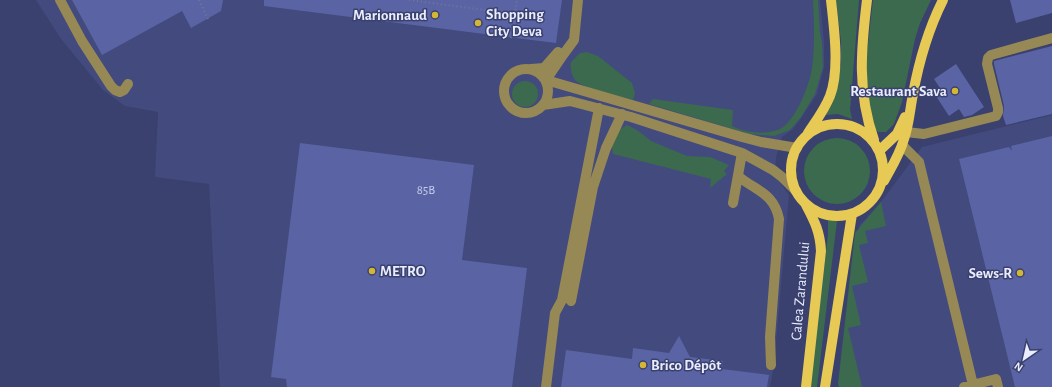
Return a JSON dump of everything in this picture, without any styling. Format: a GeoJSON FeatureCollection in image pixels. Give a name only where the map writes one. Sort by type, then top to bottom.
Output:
{"type":"FeatureCollection","features":[{"type":"Feature","properties":{"kind":"main road","name":"Calea Zarandului"},"geometry":{"type":"LineString","coordinates":[[806,387],[821,251],[820,236],[816,225],[804,202],[796,191],[792,177],[792,162],[797,148],[825,106],[830,95],[834,78],[834,25],[831,0]]}},
{"type":"Feature","properties":{"kind":"main road","name":"Calea Zarandului"},"geometry":{"type":"LineString","coordinates":[[867,0],[862,52],[864,105],[867,121],[882,161],[883,173],[880,188]]}},
{"type":"Feature","properties":{"kind":"main road","name":"Calea Zarandului"},"geometry":{"type":"LineString","coordinates":[[804,202],[815,210],[828,215],[840,216],[852,214],[864,208],[873,199],[898,156],[902,145],[924,46],[933,21],[943,0]]}},
{"type":"Feature","properties":{"kind":"main road","name":"Calea Zarandului"},"geometry":{"type":"LineString","coordinates":[[877,148],[897,134],[903,123],[912,96]]}},
{"type":"Feature","properties":{"kind":"main road","name":"Calea Zarandului"},"geometry":{"type":"LineString","coordinates":[[805,137],[828,125],[842,124],[866,134],[877,148]]}},
{"type":"Feature","properties":{"kind":"main road"},"geometry":{"type":"LineString","coordinates":[[825,387],[852,214]]}},
{"type":"Feature","properties":{"kind":"lane"},"geometry":{"type":"LineString","coordinates":[[60,0],[82,40],[111,86],[120,92],[124,90],[128,84]]}},
{"type":"Feature","properties":{"kind":"lane"},"geometry":{"type":"LineString","coordinates":[[573,0],[568,40],[544,68],[516,71],[507,80],[505,86],[506,98],[512,108],[524,113],[536,111],[546,101],[548,91],[546,80],[574,40],[578,0]]}},
{"type":"Feature","properties":{"kind":"lane"},"geometry":{"type":"LineString","coordinates":[[906,132],[924,134],[996,116],[998,108],[987,64],[988,58],[991,55],[1052,38]]}},
{"type":"Feature","properties":{"kind":"lane"},"geometry":{"type":"LineString","coordinates":[[528,69],[535,71],[546,80],[735,135],[761,142],[797,148]]}},
{"type":"Feature","properties":{"kind":"lane"},"geometry":{"type":"LineString","coordinates":[[543,105],[570,100],[622,114],[742,153],[778,174],[796,191]]}},
{"type":"Feature","properties":{"kind":"lane"},"geometry":{"type":"LineString","coordinates":[[567,301],[599,108]]}},
{"type":"Feature","properties":{"kind":"lane"},"geometry":{"type":"LineString","coordinates":[[546,387],[555,313],[567,301],[593,187],[603,155],[622,114]]}},
{"type":"Feature","properties":{"kind":"lane"},"geometry":{"type":"LineString","coordinates":[[902,145],[919,162],[969,386],[996,379],[998,387]]}},
{"type":"Feature","properties":{"kind":"lane"},"geometry":{"type":"LineString","coordinates":[[733,203],[742,153]]}},
{"type":"Feature","properties":{"kind":"lane"},"geometry":{"type":"LineString","coordinates":[[738,176],[770,199],[778,211],[779,219],[770,337],[771,365]]}},
{"type":"Feature","properties":{"kind":"path"},"geometry":{"type":"LineString","coordinates":[[199,0],[208,19]]}},
{"type":"Feature","properties":{"kind":"path"},"geometry":{"type":"LineString","coordinates":[[409,0],[515,14]]}},
{"type":"Feature","properties":{"kind":"path"},"geometry":{"type":"LineString","coordinates":[[511,38],[516,0]]}},
{"type":"Feature","properties":{"kind":"shaded area"},"geometry":{"type":"Polygon","coordinates":[[[36,0],[820,0],[824,43],[824,67],[817,94],[793,129],[782,137],[776,157],[775,175],[789,195],[774,365],[770,387],[220,387],[209,184],[155,177],[158,112],[125,106],[103,90],[61,39],[36,0]]]}},
{"type":"Feature","properties":{"kind":"shaded area"},"geometry":{"type":"Polygon","coordinates":[[[1052,115],[1052,387],[840,387],[859,226],[881,202],[922,147],[1052,115]]]}},
{"type":"Feature","properties":{"kind":"green space"},"geometry":{"type":"Polygon","coordinates":[[[813,0],[818,0],[823,67],[815,94],[801,117],[790,130],[774,136],[750,134],[649,104],[653,99],[733,110],[732,126],[749,132],[762,133],[780,129],[786,125],[796,111],[811,75],[814,43],[813,0]]]}},
{"type":"Feature","properties":{"kind":"green space"},"geometry":{"type":"Polygon","coordinates":[[[836,0],[859,0],[850,110],[852,119],[838,114],[824,115],[832,105],[841,65],[841,41],[836,0]]]}},
{"type":"Feature","properties":{"kind":"green space"},"geometry":{"type":"Polygon","coordinates":[[[873,0],[931,0],[920,23],[915,39],[902,102],[894,124],[886,132],[878,132],[874,128],[865,103],[867,53],[873,0]]]}},
{"type":"Feature","properties":{"kind":"green space"},"geometry":{"type":"Polygon","coordinates":[[[587,52],[598,56],[632,83],[635,93],[633,100],[593,89],[575,80],[571,71],[571,62],[580,53],[587,52]]]}},
{"type":"Feature","properties":{"kind":"green space"},"geometry":{"type":"Polygon","coordinates":[[[525,81],[534,85],[538,94],[534,103],[525,107],[516,103],[512,94],[516,85],[525,81]]]}},
{"type":"Feature","properties":{"kind":"green space"},"geometry":{"type":"Polygon","coordinates":[[[627,125],[637,130],[651,141],[687,156],[710,157],[729,165],[724,171],[727,174],[710,188],[711,179],[613,154],[611,141],[614,133],[627,125]]]}},
{"type":"Feature","properties":{"kind":"green space"},"geometry":{"type":"Polygon","coordinates":[[[837,138],[850,141],[860,148],[867,158],[870,171],[867,184],[860,194],[850,201],[837,204],[824,201],[814,194],[807,184],[804,171],[807,158],[814,148],[824,141],[837,138]]]}},
{"type":"Feature","properties":{"kind":"green space"},"geometry":{"type":"Polygon","coordinates":[[[881,202],[886,226],[865,231],[868,243],[859,245],[868,282],[852,286],[861,325],[848,328],[862,387],[839,387],[838,384],[855,233],[881,202]]]}},
{"type":"Feature","properties":{"kind":"green space"},"geometry":{"type":"Polygon","coordinates":[[[828,220],[837,221],[817,387],[810,387],[828,235],[828,220]]]}},
{"type":"Feature","properties":{"kind":"building"},"geometry":{"type":"Polygon","coordinates":[[[72,0],[223,0],[221,11],[191,28],[182,11],[102,55],[72,0]]]}},
{"type":"Feature","properties":{"kind":"building","name":"Shopping City Deva"},"geometry":{"type":"Polygon","coordinates":[[[264,0],[562,0],[556,43],[264,6],[264,0]]]}},
{"type":"Feature","properties":{"kind":"building"},"geometry":{"type":"Polygon","coordinates":[[[1010,0],[1052,0],[1052,13],[1016,23],[1010,0]]]}},
{"type":"Feature","properties":{"kind":"building"},"geometry":{"type":"Polygon","coordinates":[[[1052,46],[1052,114],[1006,125],[1003,116],[1004,106],[994,61],[1052,46]]]}},
{"type":"Feature","properties":{"kind":"building","name":"Restaurant Sava"},"geometry":{"type":"Polygon","coordinates":[[[956,64],[984,107],[972,115],[964,117],[959,109],[949,116],[934,93],[940,88],[934,79],[956,64]]]}},
{"type":"Feature","properties":{"kind":"building","name":"Sews-R"},"geometry":{"type":"Polygon","coordinates":[[[1052,136],[1052,387],[1015,387],[959,159],[1009,147],[1012,151],[1011,146],[1052,136]]]}},
{"type":"Feature","properties":{"kind":"building","name":"METRO"},"geometry":{"type":"Polygon","coordinates":[[[300,143],[474,165],[462,260],[527,268],[512,387],[287,387],[286,379],[271,377],[300,143]]]}},
{"type":"Feature","properties":{"kind":"building","name":"Brico Dépôt"},"geometry":{"type":"Polygon","coordinates":[[[679,336],[690,357],[723,361],[722,369],[769,375],[767,387],[561,387],[566,350],[632,359],[633,348],[669,353],[679,336]]]}},
{"type":"Feature","properties":{"kind":"place","name":"Marionnaud"},"geometry":{"type":"Point","coordinates":[435,15]}},
{"type":"Feature","properties":{"kind":"place","name":"Shopping City Deva"},"geometry":{"type":"Point","coordinates":[478,23]}},
{"type":"Feature","properties":{"kind":"place","name":"Restaurant Sava"},"geometry":{"type":"Point","coordinates":[955,91]}},
{"type":"Feature","properties":{"kind":"place","name":"METRO"},"geometry":{"type":"Point","coordinates":[372,271]}},
{"type":"Feature","properties":{"kind":"place","name":"Sews-R"},"geometry":{"type":"Point","coordinates":[1020,273]}},
{"type":"Feature","properties":{"kind":"place","name":"Brico Dépôt"},"geometry":{"type":"Point","coordinates":[643,365]}}]}
